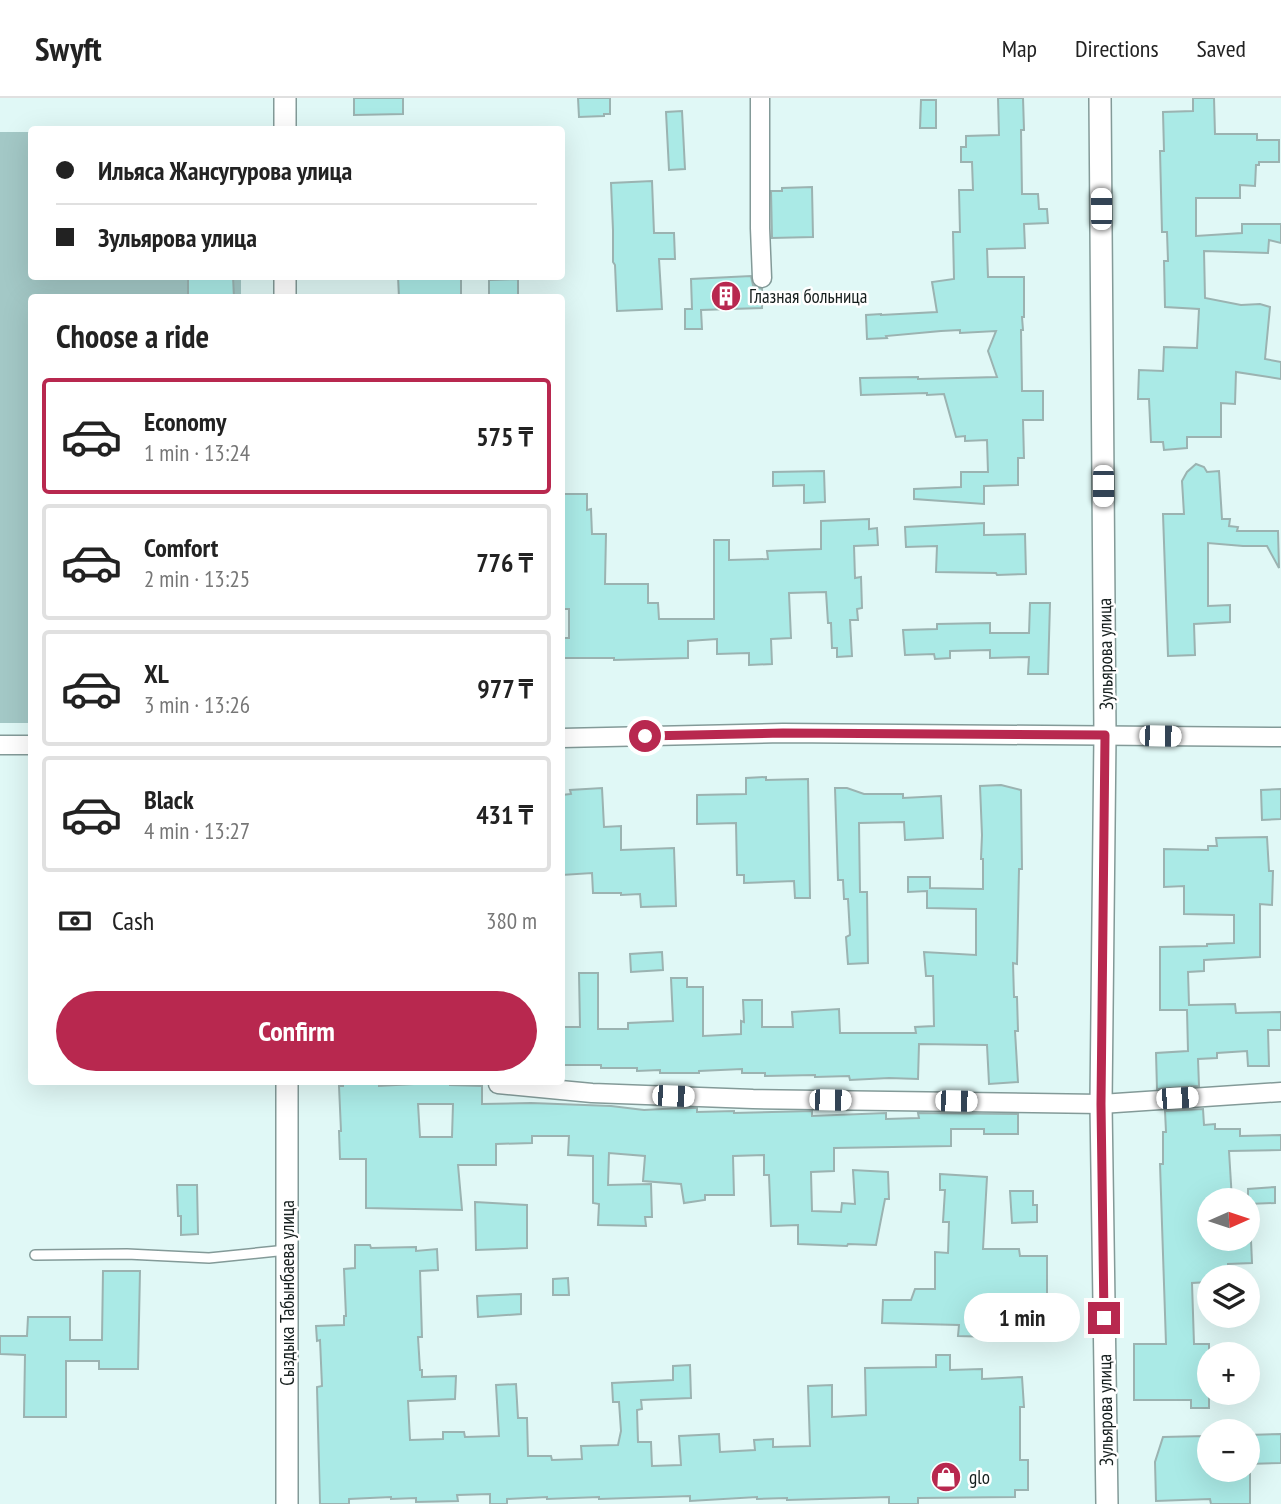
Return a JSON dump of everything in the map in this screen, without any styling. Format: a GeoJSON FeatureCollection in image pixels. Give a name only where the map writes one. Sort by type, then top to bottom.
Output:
{"type":"FeatureCollection","features":[{"type":"Feature","properties":{"kind":"street"},"geometry":{"type":"LineString","coordinates":[[285,98],[285,126]]}},
{"type":"Feature","properties":{"kind":"street"},"geometry":{"type":"LineString","coordinates":[[760,98],[762,278]]}},
{"type":"Feature","properties":{"kind":"street","name":"Зульярова улица"},"geometry":{"type":"LineString","coordinates":[[1100,98],[1105,735],[1101,1104],[1107,1504]]}},
{"type":"Feature","properties":{"kind":"street"},"geometry":{"type":"LineString","coordinates":[[565,738],[783,733],[1281,737]]}},
{"type":"Feature","properties":{"kind":"street"},"geometry":{"type":"LineString","coordinates":[[0,745],[28,745]]}},
{"type":"Feature","properties":{"kind":"street","name":"Сыздыка Табынбаева улица"},"geometry":{"type":"LineString","coordinates":[[287,1085],[287,1504]]}},
{"type":"Feature","properties":{"kind":"street"},"geometry":{"type":"LineString","coordinates":[[508,1085],[592,1093],[753,1099],[1101,1104],[1281,1092]]}},
{"type":"Feature","properties":{"kind":"lane"},"geometry":{"type":"LineString","coordinates":[[36,1255],[127,1254],[209,1258],[286,1250]]}},
{"type":"Feature","properties":{"kind":"shaded area"},"geometry":{"type":"Polygon","coordinates":[[[0,132],[28,132],[28,280],[241,280],[241,294],[28,294],[28,723],[0,723],[0,132]]]}},
{"type":"Feature","properties":{"kind":"building"},"geometry":{"type":"Polygon","coordinates":[[[354,98],[403,98],[403,114],[354,115],[354,98]]]}},
{"type":"Feature","properties":{"kind":"building"},"geometry":{"type":"Polygon","coordinates":[[[578,98],[610,98],[610,114],[579,117],[578,98]]]}},
{"type":"Feature","properties":{"kind":"building"},"geometry":{"type":"Polygon","coordinates":[[[998,98],[1023,98],[1022,194],[1038,194],[1039,209],[1047,209],[1048,223],[1024,224],[1025,248],[987,249],[988,277],[1024,277],[1022,391],[1043,391],[1043,420],[1023,420],[1024,458],[1018,458],[1018,485],[984,486],[984,504],[914,499],[914,489],[961,487],[961,472],[988,472],[987,440],[965,441],[965,436],[956,437],[944,394],[861,395],[860,378],[997,377],[988,351],[996,331],[941,331],[867,339],[866,315],[937,312],[932,282],[954,279],[953,232],[960,232],[959,190],[973,190],[972,162],[961,162],[961,147],[966,147],[966,136],[999,135],[998,98]]]}},
{"type":"Feature","properties":{"kind":"building"},"geometry":{"type":"Polygon","coordinates":[[[1193,98],[1214,98],[1215,134],[1257,134],[1257,140],[1279,140],[1279,162],[1259,162],[1259,165],[1256,165],[1255,186],[1240,185],[1240,198],[1196,198],[1196,236],[1242,233],[1242,224],[1281,224],[1281,243],[1269,240],[1268,253],[1204,251],[1205,298],[1270,307],[1265,359],[1281,362],[1281,379],[1236,372],[1235,404],[1221,403],[1221,437],[1187,437],[1187,448],[1164,450],[1163,442],[1151,442],[1149,399],[1138,399],[1139,370],[1163,371],[1164,347],[1197,348],[1199,309],[1165,307],[1164,261],[1168,261],[1167,232],[1162,232],[1160,151],[1164,151],[1163,112],[1193,111],[1193,98]]]}},
{"type":"Feature","properties":{"kind":"building"},"geometry":{"type":"Polygon","coordinates":[[[921,100],[936,100],[936,128],[920,128],[921,100]]]}},
{"type":"Feature","properties":{"kind":"building"},"geometry":{"type":"Polygon","coordinates":[[[682,111],[685,169],[669,170],[666,112],[682,111]]]}},
{"type":"Feature","properties":{"kind":"building"},"geometry":{"type":"Polygon","coordinates":[[[652,181],[654,233],[674,233],[675,259],[659,259],[662,309],[617,311],[611,183],[652,181]]]}},
{"type":"Feature","properties":{"kind":"building"},"geometry":{"type":"Polygon","coordinates":[[[812,187],[813,237],[772,238],[771,191],[812,187]]]}},
{"type":"Feature","properties":{"kind":"building","name":"Глазная больница"},"geometry":{"type":"Polygon","coordinates":[[[751,276],[753,285],[762,289],[762,308],[701,310],[702,329],[685,329],[685,309],[692,309],[691,279],[751,276]]]}},
{"type":"Feature","properties":{"kind":"building"},"geometry":{"type":"Polygon","coordinates":[[[188,280],[233,280],[234,294],[188,294],[188,280]]]}},
{"type":"Feature","properties":{"kind":"building"},"geometry":{"type":"Polygon","coordinates":[[[398,280],[461,280],[461,294],[399,294],[398,280]]]}},
{"type":"Feature","properties":{"kind":"building"},"geometry":{"type":"Polygon","coordinates":[[[489,280],[518,280],[518,294],[489,294],[489,280]]]}},
{"type":"Feature","properties":{"kind":"building"},"geometry":{"type":"Polygon","coordinates":[[[1196,464],[1204,467],[1207,472],[1219,471],[1222,519],[1230,519],[1229,526],[1238,527],[1237,531],[1278,531],[1279,568],[1267,546],[1208,543],[1208,606],[1230,605],[1230,622],[1194,624],[1195,655],[1168,656],[1163,514],[1184,514],[1182,481],[1196,464]]]}},
{"type":"Feature","properties":{"kind":"building"},"geometry":{"type":"Polygon","coordinates":[[[824,471],[825,502],[804,503],[804,485],[773,486],[773,472],[824,471]]]}},
{"type":"Feature","properties":{"kind":"building"},"geometry":{"type":"Polygon","coordinates":[[[565,494],[587,494],[587,510],[591,509],[592,534],[606,534],[605,584],[648,584],[648,603],[658,603],[659,619],[714,619],[714,540],[729,540],[729,560],[768,559],[767,551],[821,549],[821,521],[869,519],[869,529],[877,528],[878,545],[854,546],[855,578],[861,577],[862,608],[857,609],[858,620],[850,620],[852,656],[837,657],[837,648],[832,648],[826,592],[789,593],[791,638],[771,639],[772,664],[749,665],[749,653],[717,654],[717,639],[688,641],[688,658],[565,658],[565,638],[569,638],[569,609],[565,609],[565,494]]]}},
{"type":"Feature","properties":{"kind":"building"},"geometry":{"type":"Polygon","coordinates":[[[984,523],[984,535],[1025,534],[1026,574],[936,572],[937,546],[906,547],[905,527],[984,523]]]}},
{"type":"Feature","properties":{"kind":"building"},"geometry":{"type":"Polygon","coordinates":[[[1030,603],[1050,603],[1048,674],[1028,674],[1029,657],[990,658],[990,650],[950,651],[950,658],[935,659],[934,654],[905,655],[903,630],[937,629],[937,624],[990,623],[990,633],[1029,633],[1030,603]]]}},
{"type":"Feature","properties":{"kind":"building"},"geometry":{"type":"Polygon","coordinates":[[[766,777],[766,780],[808,779],[810,898],[795,898],[794,881],[744,883],[744,875],[737,875],[736,823],[697,824],[697,795],[746,794],[746,778],[766,777]]]}},
{"type":"Feature","properties":{"kind":"building"},"geometry":{"type":"Polygon","coordinates":[[[1001,785],[1021,790],[1022,869],[1019,869],[1017,964],[1013,963],[1014,997],[1017,997],[1018,1031],[1015,1031],[1018,1082],[989,1084],[987,1045],[919,1044],[918,1079],[850,1080],[849,1076],[765,1076],[765,1073],[742,1073],[742,1069],[660,1073],[660,1070],[637,1071],[637,1068],[565,1065],[565,1027],[580,1027],[579,973],[598,973],[598,1029],[628,1029],[628,1023],[673,1021],[671,978],[687,978],[687,987],[703,987],[703,1036],[741,1034],[741,1021],[744,1022],[743,1000],[762,1000],[762,1027],[793,1027],[792,1012],[839,1009],[840,1033],[916,1033],[915,1027],[934,1026],[933,976],[926,976],[924,952],[976,955],[976,909],[927,908],[927,891],[908,892],[908,877],[930,877],[930,888],[983,889],[980,786],[1001,785]]]}},
{"type":"Feature","properties":{"kind":"building"},"geometry":{"type":"Polygon","coordinates":[[[602,788],[604,827],[621,826],[621,850],[674,848],[676,906],[641,907],[640,894],[593,893],[592,873],[565,875],[565,795],[571,794],[570,790],[602,788]]]}},
{"type":"Feature","properties":{"kind":"building"},"geometry":{"type":"Polygon","coordinates":[[[835,788],[847,788],[864,794],[903,794],[903,798],[941,796],[943,838],[905,840],[904,822],[859,823],[860,892],[867,892],[868,963],[848,964],[848,899],[844,899],[843,880],[838,880],[835,788]]]}},
{"type":"Feature","properties":{"kind":"building"},"geometry":{"type":"Polygon","coordinates":[[[1281,789],[1281,819],[1262,820],[1261,790],[1281,789]]]}},
{"type":"Feature","properties":{"kind":"building"},"geometry":{"type":"Polygon","coordinates":[[[1267,837],[1269,871],[1273,871],[1272,905],[1260,904],[1260,957],[1204,960],[1204,971],[1188,972],[1189,1005],[1235,1004],[1236,1013],[1281,1012],[1281,1030],[1268,1030],[1269,1066],[1248,1066],[1247,1051],[1217,1053],[1217,1058],[1198,1059],[1199,1086],[1157,1089],[1156,1053],[1188,1051],[1187,1010],[1160,1010],[1160,947],[1234,943],[1234,915],[1184,914],[1184,886],[1164,887],[1164,849],[1208,850],[1208,846],[1217,846],[1216,838],[1267,837]]]}},
{"type":"Feature","properties":{"kind":"building"},"geometry":{"type":"Polygon","coordinates":[[[662,952],[663,970],[631,972],[630,954],[662,952]]]}},
{"type":"Feature","properties":{"kind":"building"},"geometry":{"type":"Polygon","coordinates":[[[339,1086],[482,1086],[482,1104],[531,1103],[644,1110],[697,1108],[697,1112],[734,1113],[812,1111],[812,1116],[886,1113],[886,1119],[919,1118],[918,1113],[1018,1114],[1018,1134],[984,1134],[984,1129],[951,1129],[951,1146],[834,1148],[834,1171],[811,1172],[812,1211],[841,1212],[842,1203],[855,1204],[853,1170],[888,1172],[889,1199],[885,1199],[876,1245],[798,1244],[798,1225],[771,1226],[769,1175],[764,1175],[764,1155],[733,1156],[734,1195],[705,1195],[705,1200],[684,1203],[681,1184],[643,1181],[645,1156],[609,1153],[608,1185],[651,1184],[652,1217],[645,1217],[646,1226],[598,1225],[599,1204],[593,1203],[593,1156],[568,1155],[569,1136],[532,1136],[532,1143],[496,1144],[496,1165],[458,1165],[462,1210],[366,1208],[366,1159],[340,1159],[339,1086]],[[418,1104],[420,1137],[452,1137],[453,1104],[418,1104]]]}},
{"type":"Feature","properties":{"kind":"building"},"geometry":{"type":"Polygon","coordinates":[[[1203,1109],[1204,1125],[1215,1124],[1215,1129],[1240,1129],[1240,1136],[1281,1135],[1281,1150],[1229,1151],[1231,1188],[1197,1188],[1197,1251],[1251,1251],[1252,1263],[1197,1265],[1197,1283],[1192,1283],[1194,1344],[1197,1344],[1197,1405],[1209,1405],[1209,1408],[1191,1408],[1191,1400],[1134,1400],[1134,1344],[1166,1344],[1160,1164],[1163,1164],[1165,1111],[1203,1109]]]}},
{"type":"Feature","properties":{"kind":"building"},"geometry":{"type":"Polygon","coordinates":[[[940,1174],[987,1177],[983,1249],[1019,1249],[1020,1256],[1047,1256],[1047,1295],[1020,1295],[1021,1313],[995,1313],[994,1337],[958,1336],[959,1325],[882,1323],[883,1300],[911,1300],[915,1289],[935,1289],[935,1252],[948,1253],[949,1222],[943,1222],[945,1190],[940,1190],[940,1174]]]}},
{"type":"Feature","properties":{"kind":"building"},"geometry":{"type":"Polygon","coordinates":[[[177,1185],[197,1185],[198,1234],[181,1235],[177,1185]]]}},
{"type":"Feature","properties":{"kind":"building"},"geometry":{"type":"Polygon","coordinates":[[[1275,1187],[1275,1203],[1260,1204],[1260,1188],[1275,1187]]]}},
{"type":"Feature","properties":{"kind":"building"},"geometry":{"type":"Polygon","coordinates":[[[1010,1191],[1033,1191],[1033,1205],[1037,1205],[1037,1222],[1012,1223],[1010,1191]]]}},
{"type":"Feature","properties":{"kind":"building"},"geometry":{"type":"Polygon","coordinates":[[[475,1202],[527,1205],[527,1248],[476,1250],[475,1202]]]}},
{"type":"Feature","properties":{"kind":"building"},"geometry":{"type":"Polygon","coordinates":[[[355,1245],[370,1245],[371,1248],[416,1247],[416,1251],[437,1249],[438,1270],[420,1271],[420,1370],[422,1377],[456,1376],[455,1399],[408,1401],[410,1440],[443,1439],[443,1432],[464,1432],[465,1437],[499,1436],[496,1385],[516,1384],[518,1418],[527,1418],[528,1456],[551,1456],[552,1460],[582,1459],[581,1446],[618,1445],[621,1431],[619,1402],[613,1402],[612,1383],[673,1380],[673,1366],[690,1365],[691,1398],[641,1400],[642,1409],[637,1410],[638,1442],[651,1442],[652,1466],[681,1465],[679,1436],[719,1434],[720,1452],[755,1450],[754,1440],[773,1439],[773,1447],[810,1446],[808,1386],[832,1385],[832,1417],[866,1415],[865,1368],[936,1367],[936,1355],[950,1355],[950,1370],[982,1369],[982,1379],[1022,1377],[1024,1407],[1020,1407],[1020,1460],[1028,1460],[1028,1490],[1015,1490],[1015,1497],[918,1498],[918,1504],[889,1504],[889,1497],[787,1500],[757,1497],[690,1501],[690,1496],[599,1499],[547,1497],[507,1499],[507,1504],[490,1504],[490,1494],[457,1495],[458,1501],[416,1502],[416,1498],[391,1497],[349,1499],[349,1504],[320,1504],[317,1387],[322,1386],[320,1340],[317,1341],[316,1326],[344,1325],[344,1269],[355,1268],[355,1245]]]}},
{"type":"Feature","properties":{"kind":"building"},"geometry":{"type":"Polygon","coordinates":[[[103,1271],[140,1271],[138,1369],[99,1369],[99,1361],[66,1361],[66,1417],[24,1417],[25,1355],[0,1354],[0,1336],[27,1336],[28,1317],[70,1317],[70,1340],[102,1340],[103,1271]]]}},
{"type":"Feature","properties":{"kind":"building"},"geometry":{"type":"Polygon","coordinates":[[[568,1278],[569,1295],[553,1295],[553,1279],[568,1278]]]}},
{"type":"Feature","properties":{"kind":"building"},"geometry":{"type":"Polygon","coordinates":[[[521,1294],[521,1314],[478,1317],[477,1296],[521,1294]]]}},
{"type":"Feature","properties":{"kind":"building"},"geometry":{"type":"Polygon","coordinates":[[[1281,1434],[1281,1463],[1260,1464],[1260,1435],[1281,1434]]]}},
{"type":"Feature","properties":{"kind":"building"},"geometry":{"type":"Polygon","coordinates":[[[1197,1436],[1197,1482],[1250,1482],[1250,1504],[1211,1504],[1210,1499],[1156,1501],[1155,1462],[1163,1437],[1197,1436]]]}},
{"type":"Feature","properties":{"kind":"place","name":"Глазная больница"},"geometry":{"type":"Point","coordinates":[726,296]}},
{"type":"Feature","properties":{"kind":"place","name":"glo"},"geometry":{"type":"Point","coordinates":[946,1477]}},
{"type":"Feature","properties":{"kind":"route"},"geometry":{"type":"LineString","coordinates":[[645,736],[783,733],[1105,735],[1101,1104],[1104,1318]]}}]}
